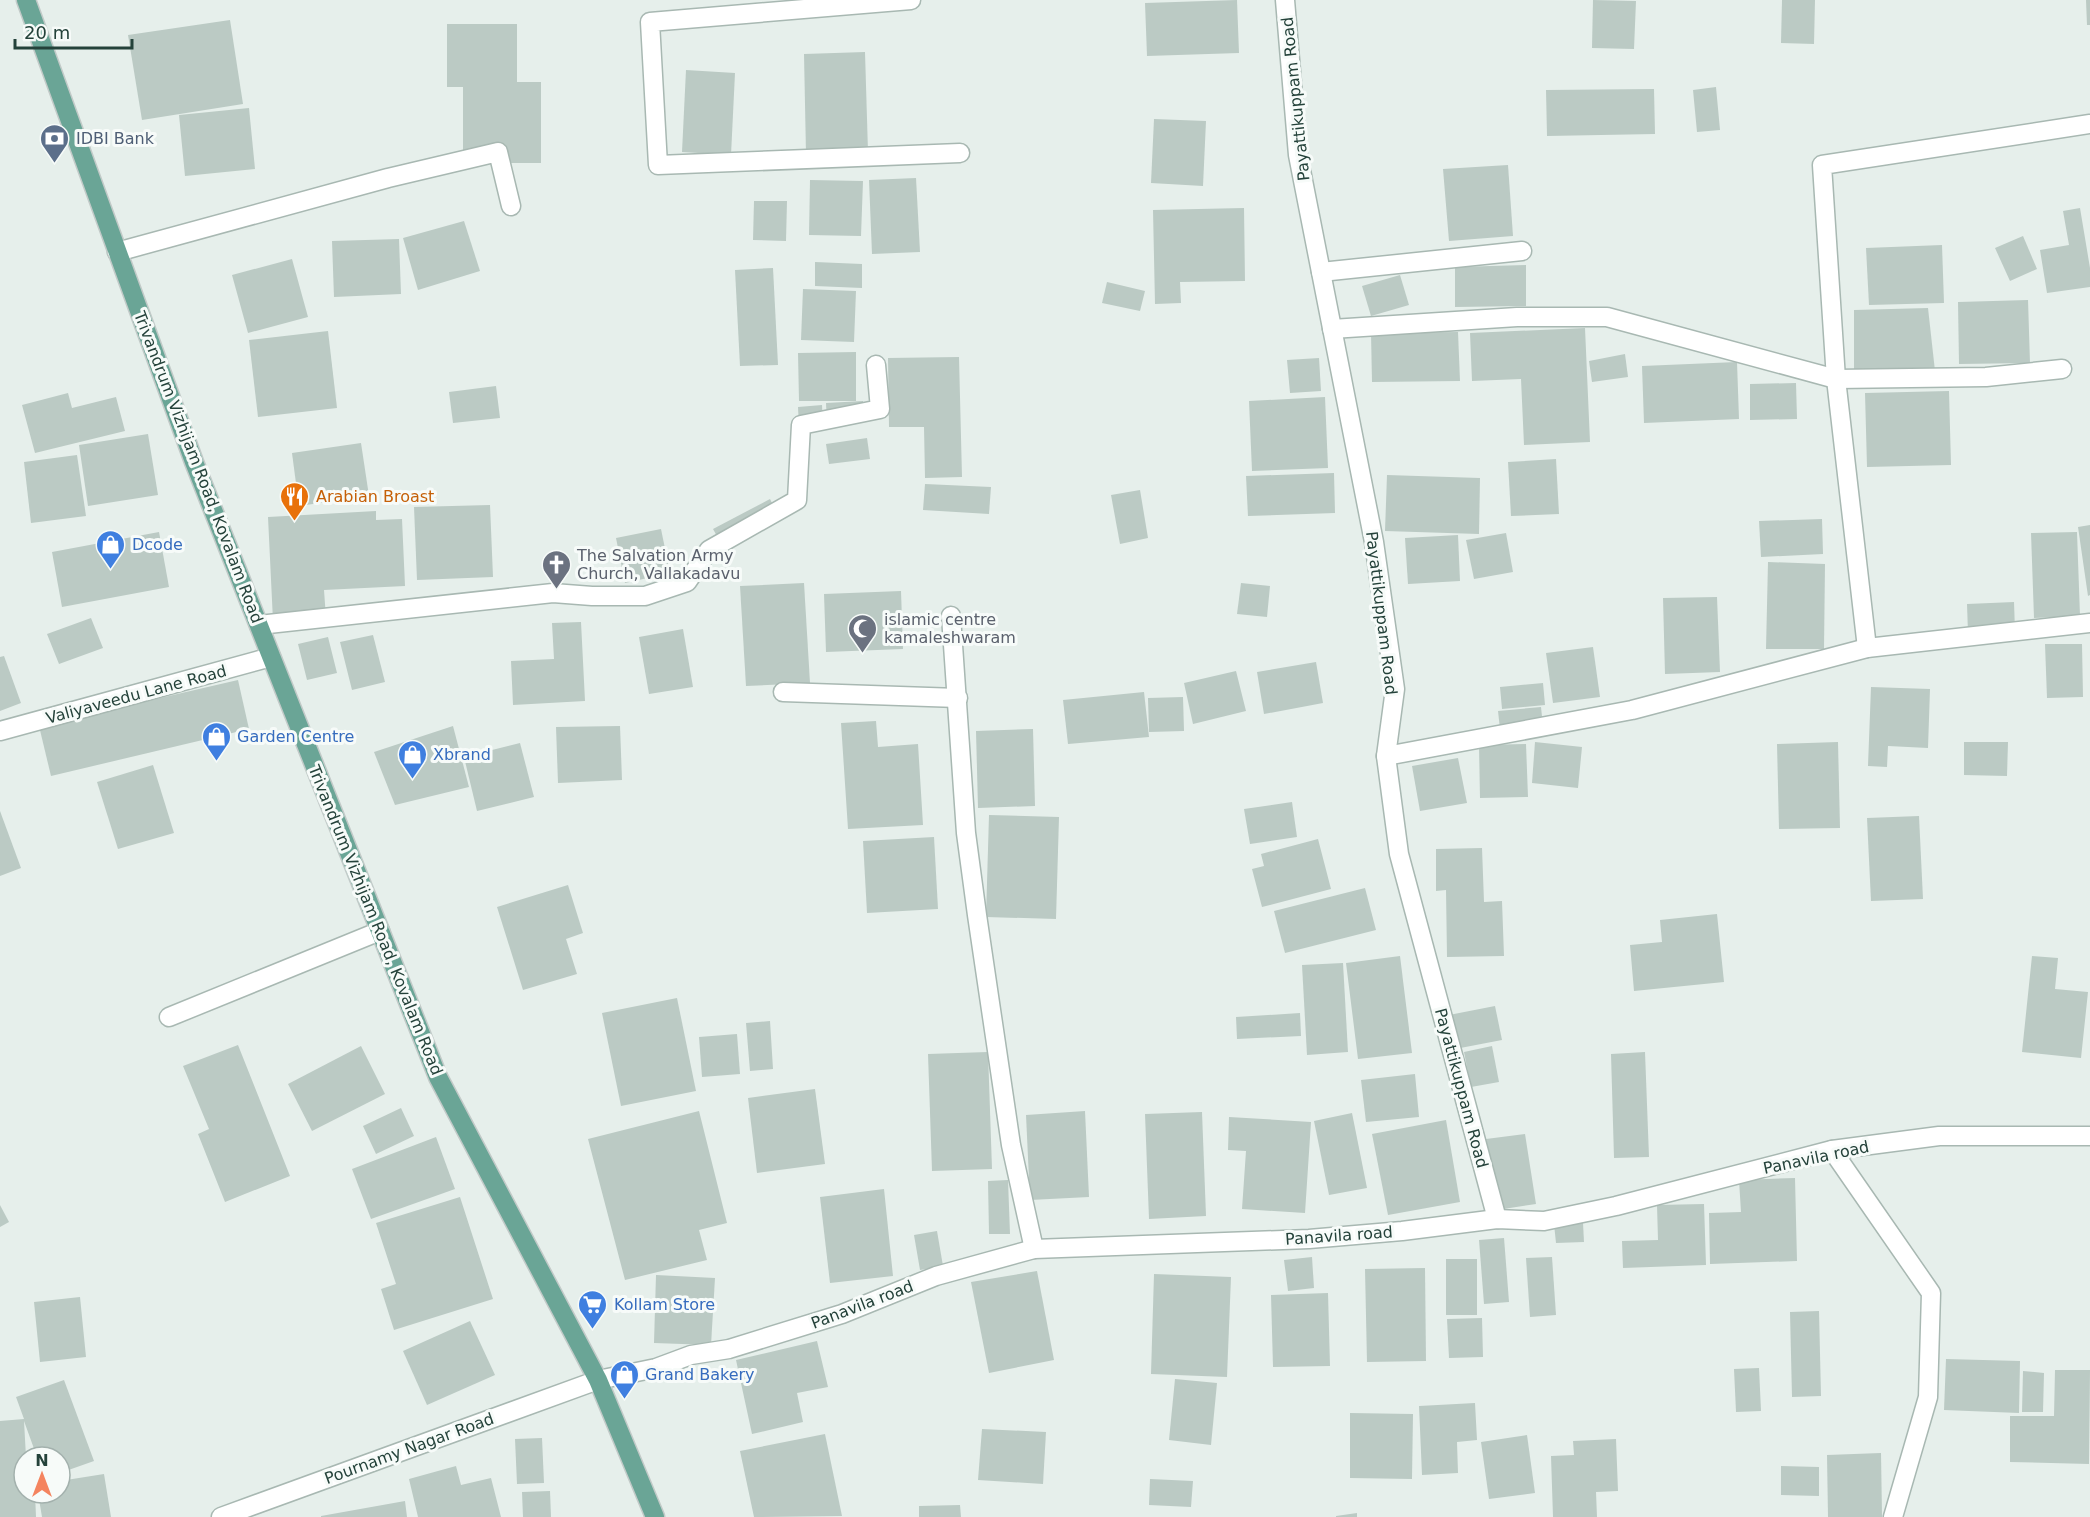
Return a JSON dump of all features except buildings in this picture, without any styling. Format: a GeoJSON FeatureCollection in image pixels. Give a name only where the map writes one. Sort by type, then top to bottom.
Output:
{"type":"FeatureCollection","features":[{"type":"Feature","properties":{"kind":"main road","name":"Trivandrum Vizhijam Road, Kovalam Road"},"geometry":{"type":"LineString","coordinates":[[26,0],[194,462],[438,1077],[598,1380],[655,1517]]}},
{"type":"Feature","properties":{"kind":"street"},"geometry":{"type":"LineString","coordinates":[[911,0],[650,22],[658,165],[960,153]]}},
{"type":"Feature","properties":{"kind":"street","name":"Payattikuppam Road"},"geometry":{"type":"LineString","coordinates":[[1285,0],[1298,155],[1374,542],[1395,689],[1386,756],[1399,854],[1497,1219]]}},
{"type":"Feature","properties":{"kind":"street"},"geometry":{"type":"LineString","coordinates":[[1867,648],[1836,379],[1822,165],[2090,124]]}},
{"type":"Feature","properties":{"kind":"street"},"geometry":{"type":"LineString","coordinates":[[117,252],[388,178],[498,152],[511,206]]}},
{"type":"Feature","properties":{"kind":"street"},"geometry":{"type":"LineString","coordinates":[[1321,272],[1522,251]]}},
{"type":"Feature","properties":{"kind":"street"},"geometry":{"type":"LineString","coordinates":[[1332,329],[1517,317],[1607,317],[1836,379],[1986,377],[2062,369]]}},
{"type":"Feature","properties":{"kind":"street"},"geometry":{"type":"LineString","coordinates":[[259,626],[554,593],[645,596],[687,582],[709,550],[797,500],[801,425],[880,409],[876,365]]}},
{"type":"Feature","properties":{"kind":"street"},"geometry":{"type":"LineString","coordinates":[[951,616],[966,833],[976,915],[1011,1145],[1034,1249]]}},
{"type":"Feature","properties":{"kind":"street"},"geometry":{"type":"LineString","coordinates":[[1386,756],[1632,710],[1867,648],[2090,623]]}},
{"type":"Feature","properties":{"kind":"street","name":"Valiyaveedu Lane Road"},"geometry":{"type":"LineString","coordinates":[[0,731],[271,657]]}},
{"type":"Feature","properties":{"kind":"street"},"geometry":{"type":"LineString","coordinates":[[783,692],[958,698]]}},
{"type":"Feature","properties":{"kind":"street"},"geometry":{"type":"LineString","coordinates":[[169,1017],[380,931]]}},
{"type":"Feature","properties":{"kind":"street","name":"Panavila road"},"geometry":{"type":"LineString","coordinates":[[598,1380],[656,1368],[691,1355],[729,1349],[842,1314],[936,1276],[1034,1249],[1309,1239],[1402,1231],[1442,1224],[1497,1219],[1544,1221],[1616,1206],[1832,1150],[1938,1136],[2090,1136]]}},
{"type":"Feature","properties":{"kind":"street"},"geometry":{"type":"LineString","coordinates":[[1832,1150],[1931,1293],[1928,1397],[1893,1517]]}},
{"type":"Feature","properties":{"kind":"street","name":"Pournamy Nagar Road"},"geometry":{"type":"LineString","coordinates":[[221,1517],[598,1380]]}},
{"type":"Feature","properties":{"kind":"place","name":"IDBI Bank"},"geometry":{"type":"Point","coordinates":[55,164]}},
{"type":"Feature","properties":{"kind":"place","name":"Arabian Broast"},"geometry":{"type":"Point","coordinates":[295,522]}},
{"type":"Feature","properties":{"kind":"place","name":"Dcode"},"geometry":{"type":"Point","coordinates":[111,570]}},
{"type":"Feature","properties":{"kind":"place","name":"The Salvation Army Church, Vallakadavu"},"geometry":{"type":"Point","coordinates":[556,590]}},
{"type":"Feature","properties":{"kind":"place","name":"islamic centre kamaleshwaram"},"geometry":{"type":"Point","coordinates":[863,654]}},
{"type":"Feature","properties":{"kind":"place","name":"Garden Centre"},"geometry":{"type":"Point","coordinates":[216,762]}},
{"type":"Feature","properties":{"kind":"place","name":"Xbrand"},"geometry":{"type":"Point","coordinates":[412,780]}},
{"type":"Feature","properties":{"kind":"place","name":"Kollam Store"},"geometry":{"type":"Point","coordinates":[593,1330]}},
{"type":"Feature","properties":{"kind":"place","name":"Grand Bakery"},"geometry":{"type":"Point","coordinates":[624,1400]}}]}
